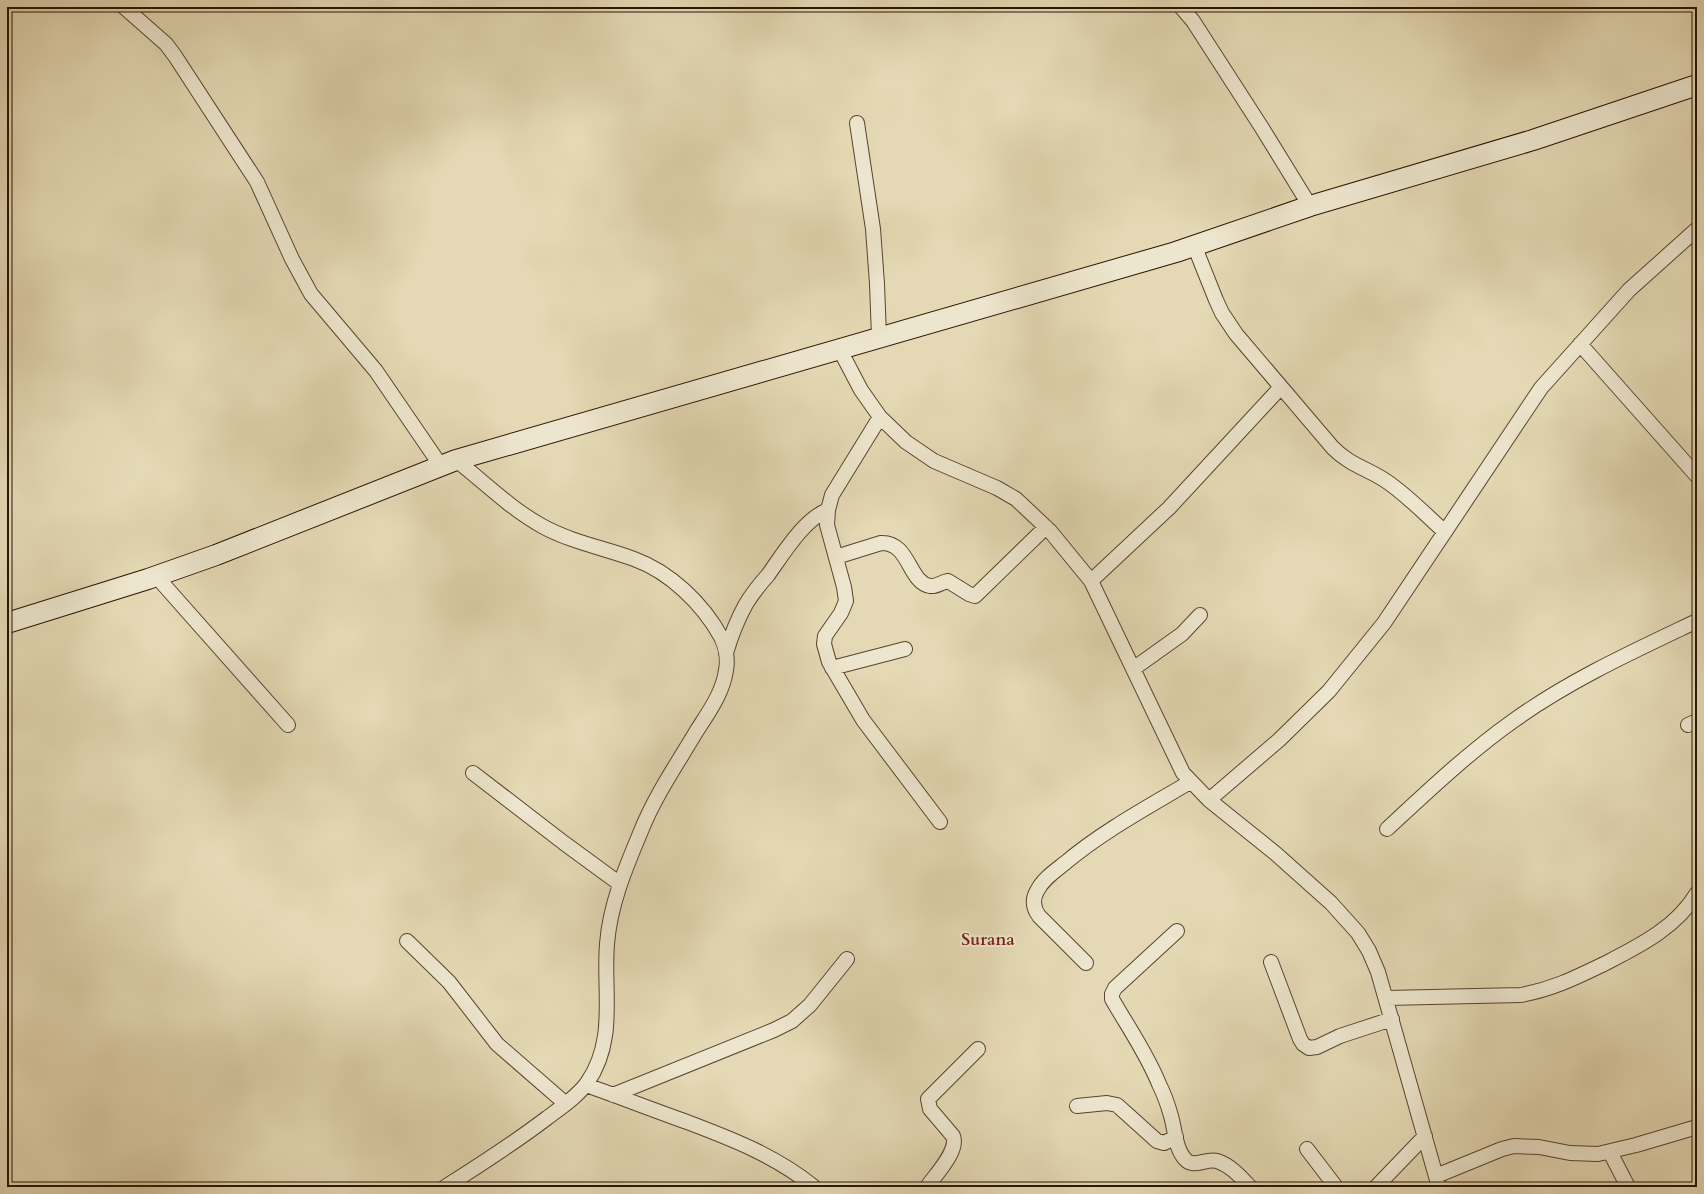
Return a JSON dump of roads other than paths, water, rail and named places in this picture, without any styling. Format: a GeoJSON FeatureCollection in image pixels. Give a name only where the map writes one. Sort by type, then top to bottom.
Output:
{"type":"FeatureCollection","features":[{"type":"Feature","properties":{"kind":"street"},"geometry":{"type":"LineString","coordinates":[[124,7],[166,44],[175,56],[257,182],[292,258],[312,294],[376,371],[448,463],[541,526],[566,537],[649,565],[696,603],[721,638],[726,653]]}},
{"type":"Feature","properties":{"kind":"street"},"geometry":{"type":"LineString","coordinates":[[1181,7],[1197,27],[1258,121],[1310,206]]}},
{"type":"Feature","properties":{"kind":"street"},"geometry":{"type":"LineString","coordinates":[[7,624],[216,555],[448,463],[840,350],[879,337],[1194,245],[1310,206],[1533,140],[1697,85]]}},
{"type":"Feature","properties":{"kind":"street"},"geometry":{"type":"LineString","coordinates":[[857,123],[873,229],[879,337]]}},
{"type":"Feature","properties":{"kind":"street"},"geometry":{"type":"LineString","coordinates":[[1209,800],[1279,740],[1329,691],[1384,623],[1541,388],[1629,290],[1697,229]]}},
{"type":"Feature","properties":{"kind":"street"},"geometry":{"type":"LineString","coordinates":[[1194,245],[1222,313],[1236,334],[1342,458],[1383,479],[1445,532]]}},
{"type":"Feature","properties":{"kind":"street"},"geometry":{"type":"LineString","coordinates":[[1580,344],[1697,476]]}},
{"type":"Feature","properties":{"kind":"street"},"geometry":{"type":"LineString","coordinates":[[840,350],[861,390],[880,417],[906,442],[925,456],[948,468],[997,488],[1016,499],[1046,527],[1090,581],[1181,768],[1190,782],[1209,800],[1275,853],[1331,903],[1358,933],[1369,951],[1378,972],[1438,1182],[1502,1149],[1514,1146],[1539,1147],[1570,1153],[1598,1154],[1610,1152],[1697,1127]]}},
{"type":"Feature","properties":{"kind":"street"},"geometry":{"type":"LineString","coordinates":[[1090,581],[1169,508],[1281,387]]}},
{"type":"Feature","properties":{"kind":"street"},"geometry":{"type":"LineString","coordinates":[[880,417],[838,485],[832,496],[828,510],[827,525],[844,587],[846,601],[841,613],[825,636],[824,644],[832,668],[863,720],[940,822]]}},
{"type":"Feature","properties":{"kind":"street"},"geometry":{"type":"LineString","coordinates":[[445,1187],[510,1145],[566,1104],[586,1085],[601,1058],[605,1042],[607,1026],[607,944],[613,908],[620,884],[642,827],[661,790],[720,692],[726,671],[726,653],[730,637],[746,603],[788,546],[813,519],[819,514],[828,510]]}},
{"type":"Feature","properties":{"kind":"street"},"geometry":{"type":"LineString","coordinates":[[836,557],[881,543],[889,543],[900,550],[920,581],[926,585],[936,586],[948,581],[975,596],[1046,527]]}},
{"type":"Feature","properties":{"kind":"street"},"geometry":{"type":"LineString","coordinates":[[156,576],[288,725]]}},
{"type":"Feature","properties":{"kind":"street"},"geometry":{"type":"LineString","coordinates":[[1134,669],[1182,634],[1200,615]]}},
{"type":"Feature","properties":{"kind":"street"},"geometry":{"type":"LineString","coordinates":[[1386,829],[1473,751],[1514,720],[1558,692],[1622,657],[1697,621]]}},
{"type":"Feature","properties":{"kind":"street"},"geometry":{"type":"LineString","coordinates":[[832,668],[905,649]]}},
{"type":"Feature","properties":{"kind":"street"},"geometry":{"type":"LineString","coordinates":[[473,773],[564,844],[620,884]]}},
{"type":"Feature","properties":{"kind":"street"},"geometry":{"type":"LineString","coordinates":[[1086,963],[1039,916],[1034,909],[1034,900],[1037,890],[1047,877],[1094,839],[1190,782]]}},
{"type":"Feature","properties":{"kind":"street"},"geometry":{"type":"LineString","coordinates":[[1386,998],[1521,995],[1542,991],[1563,984],[1636,948],[1657,935],[1680,916],[1697,893]]}},
{"type":"Feature","properties":{"kind":"street"},"geometry":{"type":"LineString","coordinates":[[1177,931],[1123,979],[1115,988],[1112,994],[1112,999],[1149,1061],[1159,1083],[1171,1116],[1176,1137],[1186,1161],[1194,1164],[1206,1161],[1216,1161],[1229,1167],[1250,1187]]}},
{"type":"Feature","properties":{"kind":"street"},"geometry":{"type":"LineString","coordinates":[[407,941],[449,982],[497,1044],[566,1104]]}},
{"type":"Feature","properties":{"kind":"street"},"geometry":{"type":"LineString","coordinates":[[613,1095],[774,1030],[792,1021],[810,1005],[847,959]]}},
{"type":"Feature","properties":{"kind":"street"},"geometry":{"type":"LineString","coordinates":[[1271,962],[1300,1039],[1303,1044],[1309,1048],[1317,1047],[1340,1036],[1392,1019]]}},
{"type":"Feature","properties":{"kind":"street"},"geometry":{"type":"LineString","coordinates":[[926,1187],[953,1150],[955,1141],[953,1136],[930,1109],[928,1099],[978,1049]]}},
{"type":"Feature","properties":{"kind":"street"},"geometry":{"type":"LineString","coordinates":[[586,1085],[734,1140],[767,1155],[802,1177],[814,1187]]}},
{"type":"Feature","properties":{"kind":"street"},"geometry":{"type":"LineString","coordinates":[[1077,1106],[1112,1103],[1122,1109],[1157,1141],[1164,1143],[1176,1137]]}},
{"type":"Feature","properties":{"kind":"street"},"geometry":{"type":"LineString","coordinates":[[1376,1187],[1425,1136]]}},
{"type":"Feature","properties":{"kind":"street"},"geometry":{"type":"LineString","coordinates":[[1307,1149],[1336,1187]]}},
{"type":"Feature","properties":{"kind":"street"},"geometry":{"type":"LineString","coordinates":[[1610,1152],[1628,1187]]}},
{"type":"Feature","properties":{"kind":"district","name":"Surana"},"geometry":{"type":"Point","coordinates":[988,939]}}]}
